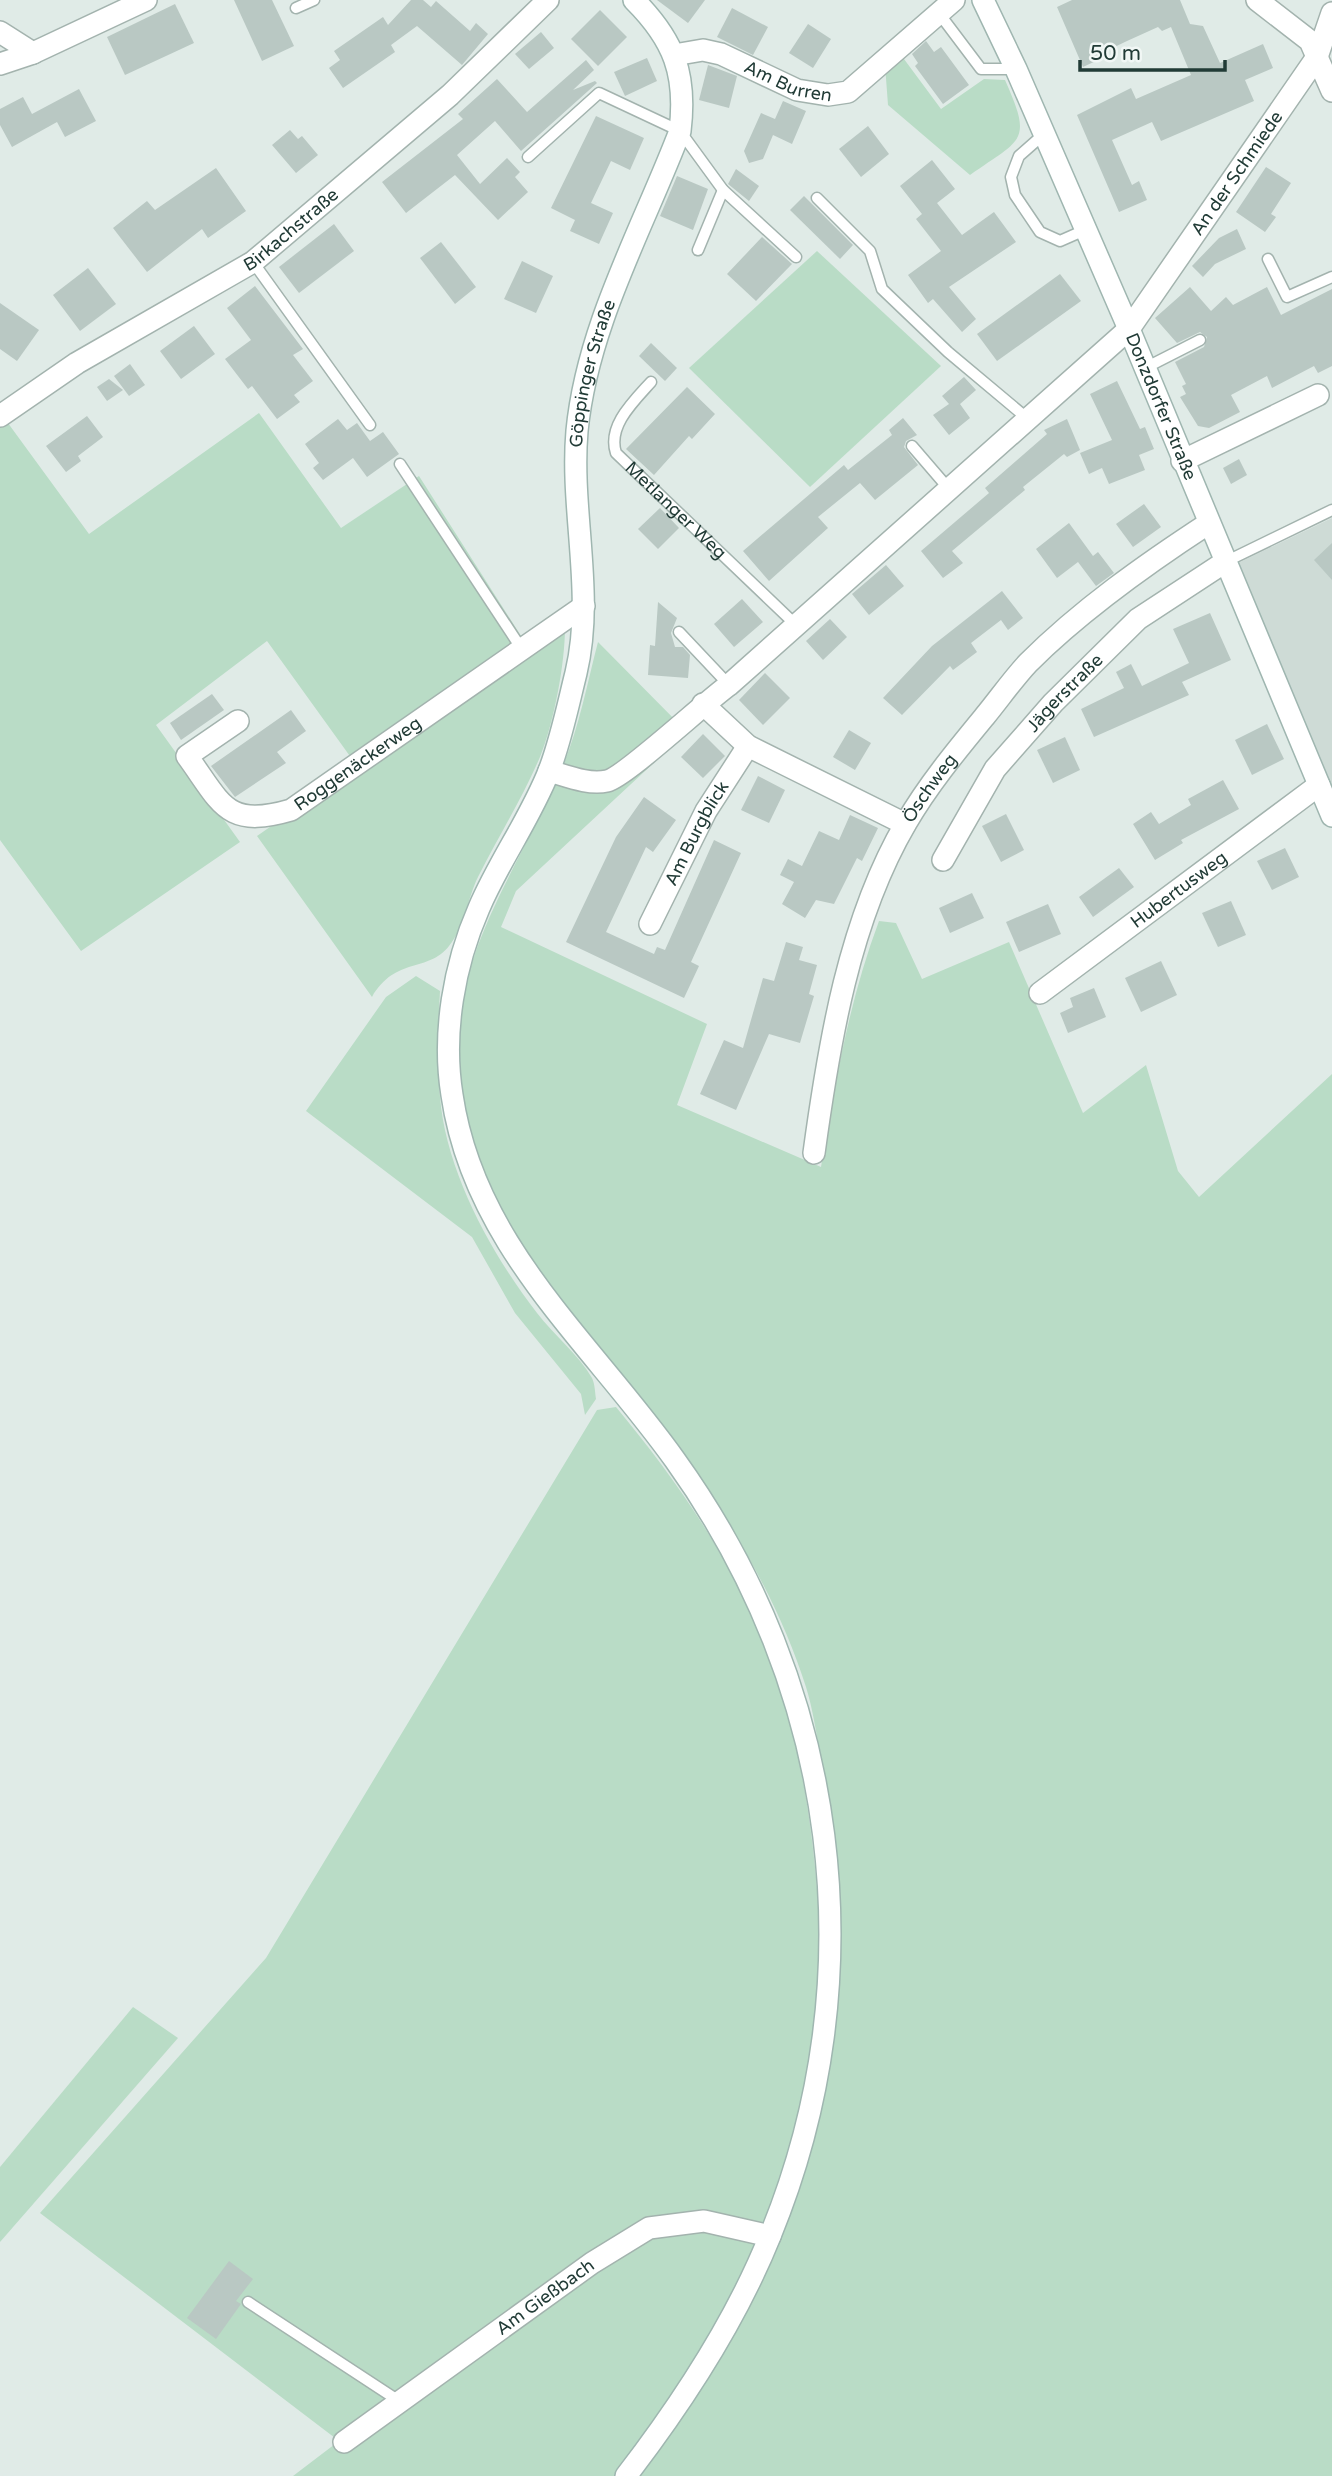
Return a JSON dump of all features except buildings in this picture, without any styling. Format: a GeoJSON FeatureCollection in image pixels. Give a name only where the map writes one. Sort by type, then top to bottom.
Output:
{"type":"FeatureCollection","features":[{"type":"Feature","properties":{"kind":"street"},"geometry":{"type":"LineString","coordinates":[[0,64],[33,53],[146,0]]}},
{"type":"Feature","properties":{"kind":"street","name":"Birkachstraße"},"geometry":{"type":"LineString","coordinates":[[0,415],[77,363],[253,262],[450,95],[548,0]]}},
{"type":"Feature","properties":{"kind":"street","name":"Göppinger Straße"},"geometry":{"type":"LineString","coordinates":[[626,2476],[667,2421],[713,2351],[746,2291],[770,2236],[793,2174],[821,2069],[831,1952],[829,1877],[820,1801],[804,1729],[782,1657],[759,1601],[710,1512],[675,1459],[543,1297],[503,1237],[473,1175],[451,1092],[448,1048],[457,976],[478,909],[549,771],[581,654],[584,606],[575,501],[576,439],[581,391],[602,322],[680,131],[684,100],[674,55],[662,31],[634,0]]}},
{"type":"Feature","properties":{"kind":"street","name":"Donzdorfer Straße"},"geometry":{"type":"LineString","coordinates":[[983,0],[1016,69],[1129,329],[1332,817]]}},
{"type":"Feature","properties":{"kind":"street"},"geometry":{"type":"LineString","coordinates":[[1256,0],[1310,41],[1332,91]]}},
{"type":"Feature","properties":{"kind":"street","name":"Am Burren"},"geometry":{"type":"LineString","coordinates":[[674,55],[703,50],[721,54],[797,90],[828,95],[848,92],[946,6]]}},
{"type":"Feature","properties":{"kind":"street","name":"An der Schmiede"},"geometry":{"type":"LineString","coordinates":[[1129,329],[1317,57],[1332,13]]}},
{"type":"Feature","properties":{"kind":"street"},"geometry":{"type":"LineString","coordinates":[[0,32],[33,53]]}},
{"type":"Feature","properties":{"kind":"street"},"geometry":{"type":"LineString","coordinates":[[549,771],[575,779],[610,781],[729,685],[1129,329]]}},
{"type":"Feature","properties":{"kind":"street"},"geometry":{"type":"LineString","coordinates":[[1182,461],[1318,395]]}},
{"type":"Feature","properties":{"kind":"street","name":"Öschweg"},"geometry":{"type":"LineString","coordinates":[[814,1153],[826,1068],[850,964],[872,899],[905,824],[944,767],[1027,664],[1069,625],[1209,523]]}},
{"type":"Feature","properties":{"kind":"street","name":"Jägerstraße"},"geometry":{"type":"LineString","coordinates":[[943,860],[995,769],[1053,703],[1138,619],[1209,569],[1225,562]]}},
{"type":"Feature","properties":{"kind":"street","name":"Roggenäckerweg"},"geometry":{"type":"LineString","coordinates":[[238,721],[187,756],[224,807],[241,817],[268,817],[291,810],[584,606]]}},
{"type":"Feature","properties":{"kind":"street"},"geometry":{"type":"LineString","coordinates":[[703,704],[748,746],[905,824]]}},
{"type":"Feature","properties":{"kind":"street","name":"Am Burgblick"},"geometry":{"type":"LineString","coordinates":[[650,924],[706,811],[748,746]]}},
{"type":"Feature","properties":{"kind":"street","name":"Hubertusweg"},"geometry":{"type":"LineString","coordinates":[[1040,993],[1319,785]]}},
{"type":"Feature","properties":{"kind":"street","name":"Am Gießbach"},"geometry":{"type":"LineString","coordinates":[[344,2442],[402,2403],[592,2263],[649,2228],[704,2221],[770,2236]]}},
{"type":"Feature","properties":{"kind":"lane"},"geometry":{"type":"LineString","coordinates":[[296,8],[314,0]]}},
{"type":"Feature","properties":{"kind":"lane"},"geometry":{"type":"LineString","coordinates":[[946,6],[981,69],[1016,69]]}},
{"type":"Feature","properties":{"kind":"lane"},"geometry":{"type":"LineString","coordinates":[[528,157],[599,93],[680,131],[723,190],[796,257]]}},
{"type":"Feature","properties":{"kind":"lane"},"geometry":{"type":"LineString","coordinates":[[1044,134],[1019,156],[1011,177],[1015,195],[1040,232],[1060,241],[1085,230]]}},
{"type":"Feature","properties":{"kind":"lane"},"geometry":{"type":"LineString","coordinates":[[698,250],[723,190]]}},
{"type":"Feature","properties":{"kind":"lane"},"geometry":{"type":"LineString","coordinates":[[817,198],[870,251],[882,289],[948,352],[1028,419]]}},
{"type":"Feature","properties":{"kind":"lane"},"geometry":{"type":"LineString","coordinates":[[1268,259],[1287,297],[1332,277]]}},
{"type":"Feature","properties":{"kind":"lane"},"geometry":{"type":"LineString","coordinates":[[253,262],[370,425]]}},
{"type":"Feature","properties":{"kind":"lane"},"geometry":{"type":"LineString","coordinates":[[1144,368],[1200,340]]}},
{"type":"Feature","properties":{"kind":"lane","name":"Metlanger Weg"},"geometry":{"type":"LineString","coordinates":[[651,382],[622,415],[613,443],[616,453],[796,625]]}},
{"type":"Feature","properties":{"kind":"lane"},"geometry":{"type":"LineString","coordinates":[[912,446],[949,489]]}},
{"type":"Feature","properties":{"kind":"lane"},"geometry":{"type":"LineString","coordinates":[[400,464],[523,651]]}},
{"type":"Feature","properties":{"kind":"lane"},"geometry":{"type":"LineString","coordinates":[[1225,562],[1332,510]]}},
{"type":"Feature","properties":{"kind":"lane"},"geometry":{"type":"LineString","coordinates":[[679,632],[729,685]]}},
{"type":"Feature","properties":{"kind":"lane"},"geometry":{"type":"LineString","coordinates":[[248,2302],[402,2403]]}},
{"type":"Feature","properties":{"kind":"shaded area"},"geometry":{"type":"Polygon","coordinates":[[[1332,518],[1332,789],[1234,565],[1332,518]]]}},
{"type":"Feature","properties":{"kind":"green space"},"geometry":{"type":"Polygon","coordinates":[[[901,55],[941,109],[984,79],[1005,80],[1019,116],[1018,137],[970,175],[888,105],[885,65],[901,55]]]}},
{"type":"Feature","properties":{"kind":"green space"},"geometry":{"type":"Polygon","coordinates":[[[817,251],[941,366],[810,487],[689,368],[817,251]]]}},
{"type":"Feature","properties":{"kind":"green space"},"geometry":{"type":"Polygon","coordinates":[[[259,413],[341,528],[419,476],[523,639],[352,759],[267,641],[156,725],[240,842],[81,951],[0,840],[0,422],[5,419],[89,534],[259,413]]]}},
{"type":"Feature","properties":{"kind":"green space"},"geometry":{"type":"Polygon","coordinates":[[[565,627],[561,675],[545,743],[526,788],[474,885],[454,939],[441,954],[431,960],[391,976],[372,997],[257,836],[549,633],[565,627]]]}},
{"type":"Feature","properties":{"kind":"green space"},"geometry":{"type":"Polygon","coordinates":[[[598,642],[687,732],[516,891],[501,927],[707,1024],[677,1105],[821,1167],[851,1012],[879,921],[896,923],[922,979],[1009,942],[1083,1113],[1146,1065],[1178,1171],[1199,1197],[1332,1074],[1332,2476],[640,2476],[695,2399],[728,2346],[771,2261],[795,2202],[813,2141],[827,2077],[839,1947],[831,1818],[821,1756],[806,1687],[782,1624],[734,1532],[697,1475],[572,1318],[509,1227],[484,1178],[467,1126],[458,1070],[458,1028],[465,988],[491,913],[568,753],[598,642]]]}},
{"type":"Feature","properties":{"kind":"green space"},"geometry":{"type":"Polygon","coordinates":[[[416,976],[440,991],[440,1097],[451,1154],[461,1183],[488,1239],[520,1290],[592,1378],[596,1399],[585,1415],[581,1394],[515,1313],[472,1237],[306,1111],[386,997],[416,976]]]}},
{"type":"Feature","properties":{"kind":"green space"},"geometry":{"type":"Polygon","coordinates":[[[616,1407],[685,1498],[730,1570],[756,1623],[778,1681],[795,1742],[813,1847],[820,1955],[816,2025],[804,2095],[785,2164],[761,2232],[731,2297],[696,2360],[657,2420],[615,2476],[293,2476],[339,2441],[40,2213],[266,1958],[597,1410],[616,1407]]]}},
{"type":"Feature","properties":{"kind":"green space"},"geometry":{"type":"Polygon","coordinates":[[[133,2007],[178,2038],[0,2242],[0,2167],[133,2007]]]}}]}
